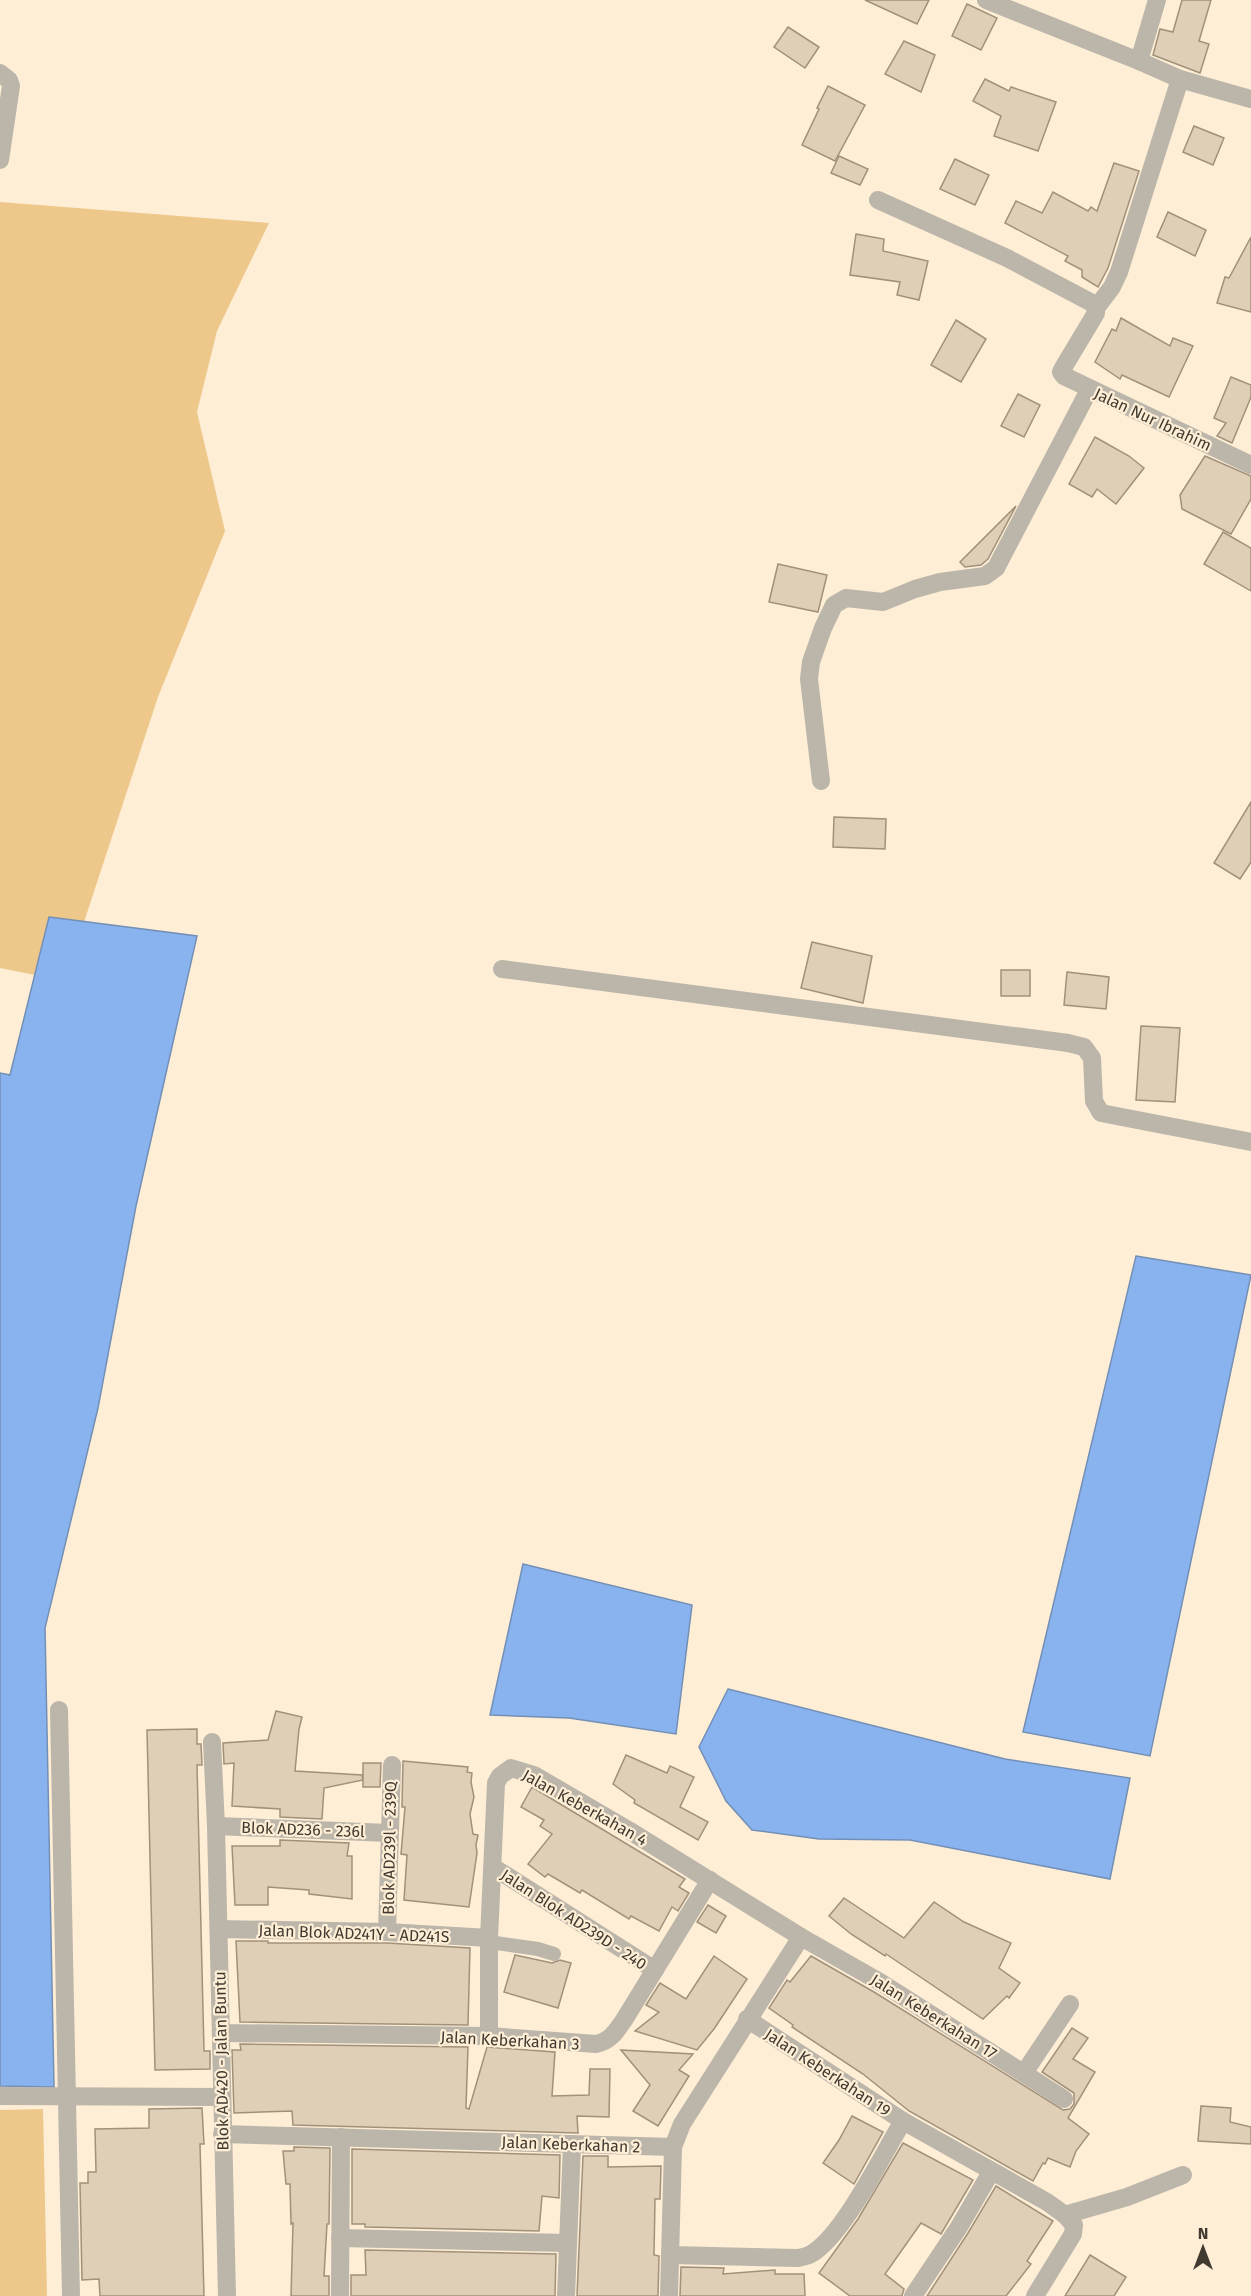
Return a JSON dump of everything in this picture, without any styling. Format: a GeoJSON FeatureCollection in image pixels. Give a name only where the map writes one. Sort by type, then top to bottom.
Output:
{"type":"FeatureCollection","features":[{"type":"Feature","properties":{"kind":"street"},"geometry":{"type":"LineString","coordinates":[[986,0],[1180,79],[1251,99]]}},
{"type":"Feature","properties":{"kind":"street"},"geometry":{"type":"LineString","coordinates":[[1139,61],[1157,0]]}},
{"type":"Feature","properties":{"kind":"street"},"geometry":{"type":"LineString","coordinates":[[0,73],[9,80],[11,86],[0,160]]}},
{"type":"Feature","properties":{"kind":"street"},"geometry":{"type":"LineString","coordinates":[[878,200],[1007,258],[1086,299],[1096,308],[1112,287],[1119,272],[1180,79]]}},
{"type":"Feature","properties":{"kind":"street","name":"Jalan Nur Ibrahim"},"geometry":{"type":"LineString","coordinates":[[1096,308],[1090,323],[1061,372],[1064,376],[1089,390],[1251,465]]}},
{"type":"Feature","properties":{"kind":"street"},"geometry":{"type":"LineString","coordinates":[[821,781],[809,679],[811,662],[834,605],[846,598],[883,602],[940,582],[986,576],[996,568],[1089,390]]}},
{"type":"Feature","properties":{"kind":"street"},"geometry":{"type":"LineString","coordinates":[[502,969],[1068,1043],[1084,1047],[1092,1058],[1094,1101],[1101,1113],[1251,1142]]}},
{"type":"Feature","properties":{"kind":"street"},"geometry":{"type":"LineString","coordinates":[[59,1710],[71,2296]]}},
{"type":"Feature","properties":{"kind":"street","name":"Blok AD420 - Jalan Buntu"},"geometry":{"type":"LineString","coordinates":[[212,1742],[219,1929],[227,2296]]}},
{"type":"Feature","properties":{"kind":"street","name":"Blok AD239l - 239Q"},"geometry":{"type":"LineString","coordinates":[[387,1932],[392,1765]]}},
{"type":"Feature","properties":{"kind":"street","name":"Jalan Keberkahan 4"},"geometry":{"type":"LineString","coordinates":[[489,2036],[489,1940],[497,1779],[506,1770],[516,1768],[534,1775],[801,1937]]}},
{"type":"Feature","properties":{"kind":"street","name":"Blok AD236 - 236l"},"geometry":{"type":"LineString","coordinates":[[216,1826],[389,1833]]}},
{"type":"Feature","properties":{"kind":"street","name":"Jalan Blok AD239D - 240"},"geometry":{"type":"LineString","coordinates":[[493,1867],[655,1971]]}},
{"type":"Feature","properties":{"kind":"street","name":"Jalan Keberkahan 3"},"geometry":{"type":"LineString","coordinates":[[221,2033],[489,2036],[596,2044],[604,2042],[610,2039],[624,2020],[710,1880]]}},
{"type":"Feature","properties":{"kind":"street","name":"Jalan Blok AD241Y - AD241S"},"geometry":{"type":"LineString","coordinates":[[219,1929],[387,1932],[489,1940]]}},
{"type":"Feature","properties":{"kind":"street"},"geometry":{"type":"LineString","coordinates":[[669,2296],[674,2147],[682,2124],[801,1937]]}},
{"type":"Feature","properties":{"kind":"street","name":"Jalan Keberkahan 17"},"geometry":{"type":"LineString","coordinates":[[801,1937],[880,1982],[1064,2099]]}},
{"type":"Feature","properties":{"kind":"street"},"geometry":{"type":"LineString","coordinates":[[1024,2073],[1070,2004]]}},
{"type":"Feature","properties":{"kind":"street","name":"Jalan Keberkahan 19"},"geometry":{"type":"LineString","coordinates":[[670,2255],[798,2258],[810,2255],[823,2245],[843,2221],[903,2121],[747,2019]]}},
{"type":"Feature","properties":{"kind":"street"},"geometry":{"type":"LineString","coordinates":[[0,2096],[221,2097]]}},
{"type":"Feature","properties":{"kind":"street"},"geometry":{"type":"LineString","coordinates":[[903,2121],[1047,2202],[1065,2215],[1074,2226],[1073,2234],[1035,2296]]}},
{"type":"Feature","properties":{"kind":"street","name":"Jalan Keberkahan 2"},"geometry":{"type":"LineString","coordinates":[[222,2134],[674,2147]]}},
{"type":"Feature","properties":{"kind":"street"},"geometry":{"type":"LineString","coordinates":[[340,2296],[341,2137]]}},
{"type":"Feature","properties":{"kind":"street"},"geometry":{"type":"LineString","coordinates":[[566,2296],[572,2144]]}},
{"type":"Feature","properties":{"kind":"street"},"geometry":{"type":"LineString","coordinates":[[913,2296],[959,2227],[991,2172]]}},
{"type":"Feature","properties":{"kind":"street"},"geometry":{"type":"LineString","coordinates":[[1065,2215],[1127,2197],[1183,2175]]}},
{"type":"Feature","properties":{"kind":"street"},"geometry":{"type":"LineString","coordinates":[[340,2238],[568,2243]]}},
{"type":"Feature","properties":{"kind":"lane"},"geometry":{"type":"LineString","coordinates":[[489,1940],[554,1954]]}},
{"type":"Feature","properties":{"kind":"shaded area"},"geometry":{"type":"Polygon","coordinates":[[[0,202],[269,223],[217,331],[197,412],[225,531],[158,697],[84,922],[49,918],[35,975],[0,968],[0,202]]]}},
{"type":"Feature","properties":{"kind":"shaded area"},"geometry":{"type":"Polygon","coordinates":[[[43,2109],[47,2296],[0,2296],[0,2110],[43,2109]]]}},
{"type":"Feature","properties":{"kind":"water"},"geometry":{"type":"Polygon","coordinates":[[[49,917],[197,936],[136,1206],[98,1408],[45,1628],[54,2087],[0,2086],[0,1073],[10,1075],[49,917]]]}},
{"type":"Feature","properties":{"kind":"water"},"geometry":{"type":"Polygon","coordinates":[[[1136,1256],[1251,1275],[1150,1756],[1023,1732],[1136,1256]]]}},
{"type":"Feature","properties":{"kind":"water"},"geometry":{"type":"Polygon","coordinates":[[[523,1564],[692,1605],[676,1734],[569,1718],[490,1715],[523,1564]]]}},
{"type":"Feature","properties":{"kind":"water"},"geometry":{"type":"Polygon","coordinates":[[[728,1689],[1005,1759],[1130,1778],[1110,1879],[910,1840],[819,1839],[752,1830],[726,1801],[699,1747],[728,1689]]]}},
{"type":"Feature","properties":{"kind":"building"},"geometry":{"type":"Polygon","coordinates":[[[865,0],[929,0],[917,24],[865,0]]]}},
{"type":"Feature","properties":{"kind":"building"},"geometry":{"type":"Polygon","coordinates":[[[1182,0],[1211,0],[1199,41],[1209,44],[1200,73],[1153,55],[1160,29],[1173,32],[1182,0]]]}},
{"type":"Feature","properties":{"kind":"building"},"geometry":{"type":"Polygon","coordinates":[[[967,4],[997,18],[981,50],[952,36],[967,4]]]}},
{"type":"Feature","properties":{"kind":"building"},"geometry":{"type":"Polygon","coordinates":[[[788,27],[819,47],[805,68],[774,47],[788,27]]]}},
{"type":"Feature","properties":{"kind":"building"},"geometry":{"type":"Polygon","coordinates":[[[904,41],[935,55],[921,92],[885,74],[904,41]]]}},
{"type":"Feature","properties":{"kind":"building"},"geometry":{"type":"Polygon","coordinates":[[[985,79],[1009,91],[1011,87],[1056,102],[1038,151],[994,136],[1001,116],[973,101],[985,79]]]}},
{"type":"Feature","properties":{"kind":"building"},"geometry":{"type":"Polygon","coordinates":[[[828,86],[865,105],[835,161],[802,145],[828,86]]]}},
{"type":"Feature","properties":{"kind":"building"},"geometry":{"type":"Polygon","coordinates":[[[1194,126],[1224,138],[1213,165],[1183,152],[1194,126]]]}},
{"type":"Feature","properties":{"kind":"building"},"geometry":{"type":"Polygon","coordinates":[[[839,156],[868,169],[860,185],[831,173],[839,156]]]}},
{"type":"Feature","properties":{"kind":"building"},"geometry":{"type":"Polygon","coordinates":[[[955,159],[989,175],[975,205],[940,189],[955,159]]]}},
{"type":"Feature","properties":{"kind":"building"},"geometry":{"type":"Polygon","coordinates":[[[1114,163],[1139,171],[1108,268],[1098,287],[1082,277],[1082,270],[1065,261],[1068,256],[1005,223],[1016,201],[1042,213],[1053,192],[1088,211],[1091,207],[1097,211],[1114,163]]]}},
{"type":"Feature","properties":{"kind":"building"},"geometry":{"type":"Polygon","coordinates":[[[1168,212],[1206,230],[1195,256],[1157,237],[1168,212]]]}},
{"type":"Feature","properties":{"kind":"building"},"geometry":{"type":"Polygon","coordinates":[[[856,234],[884,239],[883,251],[928,261],[919,300],[897,295],[900,282],[850,275],[856,234]]]}},
{"type":"Feature","properties":{"kind":"building"},"geometry":{"type":"Polygon","coordinates":[[[1251,237],[1251,312],[1217,303],[1225,277],[1229,278],[1251,237]]]}},
{"type":"Feature","properties":{"kind":"building"},"geometry":{"type":"Polygon","coordinates":[[[1121,318],[1170,346],[1173,338],[1193,346],[1169,397],[1122,375],[1120,379],[1095,362],[1112,329],[1116,331],[1121,318]]]}},
{"type":"Feature","properties":{"kind":"building"},"geometry":{"type":"Polygon","coordinates":[[[956,320],[986,339],[961,382],[931,365],[956,320]]]}},
{"type":"Feature","properties":{"kind":"building"},"geometry":{"type":"Polygon","coordinates":[[[1231,377],[1251,385],[1251,397],[1232,443],[1217,436],[1226,423],[1214,418],[1231,377]]]}},
{"type":"Feature","properties":{"kind":"building"},"geometry":{"type":"Polygon","coordinates":[[[1018,394],[1040,405],[1024,437],[1001,426],[1018,394]]]}},
{"type":"Feature","properties":{"kind":"building"},"geometry":{"type":"Polygon","coordinates":[[[1095,437],[1129,456],[1144,468],[1116,504],[1097,489],[1092,497],[1069,484],[1095,437]]]}},
{"type":"Feature","properties":{"kind":"building"},"geometry":{"type":"Polygon","coordinates":[[[1205,456],[1251,476],[1251,499],[1231,534],[1182,509],[1180,495],[1205,456]]]}},
{"type":"Feature","properties":{"kind":"building"},"geometry":{"type":"Polygon","coordinates":[[[1016,506],[988,559],[981,565],[965,567],[960,562],[1016,506]]]}},
{"type":"Feature","properties":{"kind":"building"},"geometry":{"type":"Polygon","coordinates":[[[1223,532],[1251,548],[1251,591],[1204,564],[1223,532]]]}},
{"type":"Feature","properties":{"kind":"building"},"geometry":{"type":"Polygon","coordinates":[[[778,564],[827,575],[818,612],[769,602],[778,564]]]}},
{"type":"Feature","properties":{"kind":"building"},"geometry":{"type":"Polygon","coordinates":[[[1251,802],[1251,862],[1240,879],[1214,863],[1251,802]]]}},
{"type":"Feature","properties":{"kind":"building"},"geometry":{"type":"Polygon","coordinates":[[[834,817],[886,819],[885,849],[833,847],[834,817]]]}},
{"type":"Feature","properties":{"kind":"building"},"geometry":{"type":"Polygon","coordinates":[[[812,942],[872,956],[863,1003],[801,988],[812,942]]]}},
{"type":"Feature","properties":{"kind":"building"},"geometry":{"type":"Polygon","coordinates":[[[1001,970],[1030,970],[1030,996],[1001,996],[1001,970]]]}},
{"type":"Feature","properties":{"kind":"building"},"geometry":{"type":"Polygon","coordinates":[[[1067,972],[1109,977],[1106,1009],[1064,1005],[1067,972]]]}},
{"type":"Feature","properties":{"kind":"building"},"geometry":{"type":"Polygon","coordinates":[[[1141,1026],[1180,1028],[1175,1102],[1136,1100],[1141,1026]]]}},
{"type":"Feature","properties":{"kind":"building"},"geometry":{"type":"Polygon","coordinates":[[[276,1711],[302,1717],[295,1771],[362,1775],[363,1780],[324,1788],[322,1819],[280,1817],[280,1809],[232,1806],[234,1763],[224,1764],[223,1743],[268,1740],[276,1711]]]}},
{"type":"Feature","properties":{"kind":"building"},"geometry":{"type":"Polygon","coordinates":[[[197,1729],[197,1744],[201,1744],[202,1765],[197,1765],[204,2051],[210,2051],[210,2069],[155,2070],[147,1730],[197,1729]]]}},
{"type":"Feature","properties":{"kind":"building"},"geometry":{"type":"Polygon","coordinates":[[[626,1755],[667,1773],[670,1766],[694,1777],[680,1807],[708,1822],[698,1840],[634,1803],[635,1800],[613,1784],[626,1755]]]}},
{"type":"Feature","properties":{"kind":"building"},"geometry":{"type":"Polygon","coordinates":[[[403,1761],[468,1767],[467,1772],[472,1773],[474,1797],[470,1814],[473,1834],[478,1835],[469,1907],[404,1900],[407,1855],[401,1854],[405,1807],[402,1807],[403,1761]]]}},
{"type":"Feature","properties":{"kind":"building"},"geometry":{"type":"Polygon","coordinates":[[[363,1763],[381,1763],[380,1787],[363,1787],[363,1763]]]}},
{"type":"Feature","properties":{"kind":"building"},"geometry":{"type":"Polygon","coordinates":[[[532,1787],[685,1879],[679,1887],[689,1893],[678,1911],[672,1907],[659,1931],[631,1916],[629,1919],[582,1890],[580,1893],[548,1874],[545,1877],[528,1864],[552,1834],[540,1826],[544,1820],[521,1807],[532,1787]]]}},
{"type":"Feature","properties":{"kind":"building"},"geometry":{"type":"Polygon","coordinates":[[[280,1840],[349,1843],[347,1856],[352,1856],[352,1899],[309,1894],[309,1890],[268,1887],[268,1905],[235,1905],[232,1846],[280,1846],[280,1840]]]}},
{"type":"Feature","properties":{"kind":"building"},"geometry":{"type":"Polygon","coordinates":[[[844,1898],[904,1938],[934,1902],[964,1922],[1011,1943],[999,1968],[1020,1983],[1009,1998],[1007,1996],[983,2019],[886,1954],[885,1956],[851,1934],[829,1916],[844,1898]]]}},
{"type":"Feature","properties":{"kind":"building"},"geometry":{"type":"Polygon","coordinates":[[[708,1905],[726,1916],[716,1933],[697,1922],[708,1905]]]}},
{"type":"Feature","properties":{"kind":"building"},"geometry":{"type":"Polygon","coordinates":[[[236,1941],[387,1943],[470,1948],[468,2025],[240,2022],[236,1941]]]}},
{"type":"Feature","properties":{"kind":"building"},"geometry":{"type":"Polygon","coordinates":[[[515,1955],[552,1963],[560,1960],[571,1963],[558,2008],[504,1992],[515,1955]]]}},
{"type":"Feature","properties":{"kind":"building"},"geometry":{"type":"Polygon","coordinates":[[[714,1956],[747,1979],[714,2029],[697,2050],[635,2031],[659,2012],[646,2005],[660,1983],[686,1999],[714,1956]]]}},
{"type":"Feature","properties":{"kind":"building"},"geometry":{"type":"Polygon","coordinates":[[[811,1956],[874,1992],[1063,2110],[1070,2109],[1074,2104],[1074,2093],[1042,2072],[1072,2028],[1088,2038],[1073,2059],[1095,2072],[1068,2118],[1089,2134],[1076,2151],[1070,2167],[1048,2158],[1033,2181],[909,2111],[863,2074],[792,2027],[793,2025],[769,2008],[787,1980],[790,1982],[811,1956]]]}},
{"type":"Feature","properties":{"kind":"building"},"geometry":{"type":"Polygon","coordinates":[[[240,2044],[468,2047],[466,2108],[469,2109],[487,2047],[555,2052],[552,2096],[589,2095],[590,2069],[610,2069],[609,2117],[577,2116],[578,2133],[293,2125],[292,2111],[234,2113],[232,2050],[241,2050],[240,2044]]]}},
{"type":"Feature","properties":{"kind":"building"},"geometry":{"type":"Polygon","coordinates":[[[621,2050],[693,2054],[679,2070],[689,2076],[658,2126],[633,2111],[650,2085],[621,2050]]]}},
{"type":"Feature","properties":{"kind":"building"},"geometry":{"type":"Polygon","coordinates":[[[1201,2106],[1231,2108],[1230,2122],[1251,2127],[1251,2144],[1198,2141],[1201,2106]]]}},
{"type":"Feature","properties":{"kind":"building"},"geometry":{"type":"Polygon","coordinates":[[[202,2108],[204,2144],[200,2144],[204,2296],[100,2296],[99,2279],[82,2280],[80,2183],[88,2183],[88,2172],[96,2172],[95,2129],[149,2128],[149,2109],[202,2108]]]}},
{"type":"Feature","properties":{"kind":"building"},"geometry":{"type":"Polygon","coordinates":[[[852,2116],[883,2132],[854,2184],[823,2163],[852,2116]]]}},
{"type":"Feature","properties":{"kind":"building"},"geometry":{"type":"Polygon","coordinates":[[[903,2143],[973,2180],[941,2234],[921,2223],[885,2274],[904,2289],[902,2296],[850,2296],[819,2273],[858,2219],[903,2143]]]}},
{"type":"Feature","properties":{"kind":"building"},"geometry":{"type":"Polygon","coordinates":[[[294,2147],[330,2148],[329,2224],[327,2224],[324,2276],[329,2276],[329,2296],[291,2296],[293,2223],[291,2224],[290,2184],[286,2184],[283,2151],[294,2151],[294,2147]]]}},
{"type":"Feature","properties":{"kind":"building"},"geometry":{"type":"Polygon","coordinates":[[[352,2149],[560,2155],[559,2198],[542,2196],[539,2231],[365,2227],[365,2224],[352,2224],[352,2149]]]}},
{"type":"Feature","properties":{"kind":"building"},"geometry":{"type":"Polygon","coordinates":[[[583,2156],[608,2156],[608,2167],[661,2166],[660,2199],[655,2199],[654,2255],[659,2256],[658,2296],[577,2296],[583,2156]]]}},
{"type":"Feature","properties":{"kind":"building"},"geometry":{"type":"Polygon","coordinates":[[[996,2186],[1053,2221],[1027,2261],[1031,2264],[1006,2296],[927,2296],[968,2233],[996,2186]]]}},
{"type":"Feature","properties":{"kind":"building"},"geometry":{"type":"Polygon","coordinates":[[[365,2250],[556,2254],[555,2296],[351,2296],[351,2275],[366,2275],[365,2250]]]}},
{"type":"Feature","properties":{"kind":"building"},"geometry":{"type":"Polygon","coordinates":[[[1090,2255],[1126,2277],[1114,2296],[1065,2296],[1090,2255]]]}},
{"type":"Feature","properties":{"kind":"building"},"geometry":{"type":"Polygon","coordinates":[[[681,2267],[724,2268],[723,2274],[775,2270],[775,2274],[804,2274],[805,2296],[680,2296],[681,2267]]]}}]}
